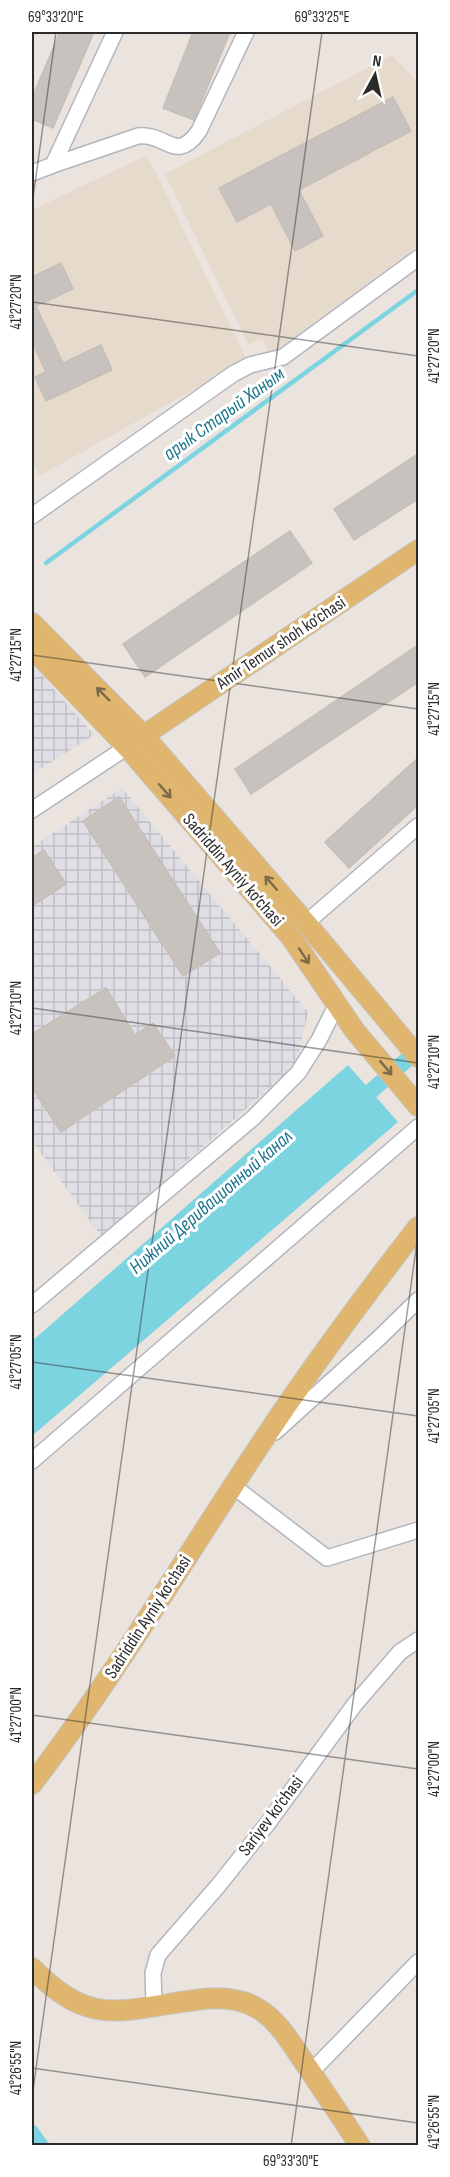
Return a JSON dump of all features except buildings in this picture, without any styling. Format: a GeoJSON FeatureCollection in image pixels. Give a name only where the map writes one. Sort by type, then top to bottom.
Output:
{"type":"FeatureCollection","features":[{"type":"Feature","properties":{"kind":"main road","name":"Amir Temur shoh ko‘chasi"},"geometry":{"type":"LineString","coordinates":[[127,747],[418,550]]}},
{"type":"Feature","properties":{"kind":"main road","name":"Sadriddin Ayniy ko‘chasi"},"geometry":{"type":"LineString","coordinates":[[32,623],[144,736],[306,923],[418,1057]]}},
{"type":"Feature","properties":{"kind":"main road","name":"Sadriddin Ayniy ko‘chasi"},"geometry":{"type":"LineString","coordinates":[[32,648],[127,747],[291,937],[336,1006],[418,1105]]}},
{"type":"Feature","properties":{"kind":"main road","name":"Sadriddin Ayniy ko‘chasi"},"geometry":{"type":"LineString","coordinates":[[32,1784],[117,1665],[259,1446],[356,1307],[418,1227]]}},
{"type":"Feature","properties":{"kind":"main road"},"geometry":{"type":"LineString","coordinates":[[32,1968],[60,1994],[92,2009],[109,2011],[212,1999],[235,2000],[257,2008],[275,2022],[360,2145]]}},
{"type":"Feature","properties":{"kind":"street"},"geometry":{"type":"LineString","coordinates":[[53,165],[115,32]]}},
{"type":"Feature","properties":{"kind":"street"},"geometry":{"type":"LineString","coordinates":[[32,173],[138,136],[155,137],[177,147],[192,142],[246,32]]}},
{"type":"Feature","properties":{"kind":"street"},"geometry":{"type":"LineString","coordinates":[[32,516],[233,374],[250,365],[283,357],[418,258]]}},
{"type":"Feature","properties":{"kind":"street"},"geometry":{"type":"LineString","coordinates":[[32,810],[127,747]]}},
{"type":"Feature","properties":{"kind":"street"},"geometry":{"type":"LineString","coordinates":[[306,923],[418,826]]}},
{"type":"Feature","properties":{"kind":"street"},"geometry":{"type":"LineString","coordinates":[[32,1305],[253,1118],[298,1073],[320,1040],[336,1006]]}},
{"type":"Feature","properties":{"kind":"street"},"geometry":{"type":"LineString","coordinates":[[32,1461],[418,1127]]}},
{"type":"Feature","properties":{"kind":"street","name":"Sadriddin Ayniy ko‘chasi"},"geometry":{"type":"LineString","coordinates":[[259,1446],[418,1300]]}},
{"type":"Feature","properties":{"kind":"street"},"geometry":{"type":"LineString","coordinates":[[233,1486],[327,1558],[418,1530]]}},
{"type":"Feature","properties":{"kind":"street","name":"Sariyev ko‘chasi"},"geometry":{"type":"LineString","coordinates":[[154,2005],[153,1973],[158,1955],[218,1886],[268,1823],[355,1704],[400,1652],[418,1640]]}},
{"type":"Feature","properties":{"kind":"street"},"geometry":{"type":"LineString","coordinates":[[311,2072],[418,1962]]}},
{"type":"Feature","properties":{"kind":"shaded area"},"geometry":{"type":"Polygon","coordinates":[[[392,55],[418,82],[418,246],[270,355],[262,339],[248,344],[165,174],[392,55]]]}},
{"type":"Feature","properties":{"kind":"shaded area"},"geometry":{"type":"Polygon","coordinates":[[[147,155],[247,360],[39,476],[32,460],[32,210],[147,155]]]}},
{"type":"Feature","properties":{"kind":"shaded area"},"geometry":{"type":"Polygon","coordinates":[[[32,664],[94,735],[32,774],[32,664]]]}},
{"type":"Feature","properties":{"kind":"shaded area"},"geometry":{"type":"Polygon","coordinates":[[[122,788],[308,1012],[296,1065],[101,1236],[32,1141],[32,847],[122,788]]]}},
{"type":"Feature","properties":{"kind":"water"},"geometry":{"type":"Polygon","coordinates":[[[348,1065],[398,1122],[32,1436],[32,1341],[348,1065]]]}},
{"type":"Feature","properties":{"kind":"water"},"geometry":{"type":"Polygon","coordinates":[[[32,2123],[37,2127],[50,2145],[32,2145],[32,2123]]]}},
{"type":"Feature","properties":{"kind":"waterway","name":"арык Старый Ханым"},"geometry":{"type":"LineString","coordinates":[[46,563],[418,290]]}},
{"type":"Feature","properties":{"kind":"waterway","name":"Нижний Деривационный канал"},"geometry":{"type":"LineString","coordinates":[[354,1106],[418,1050]]}}]}
